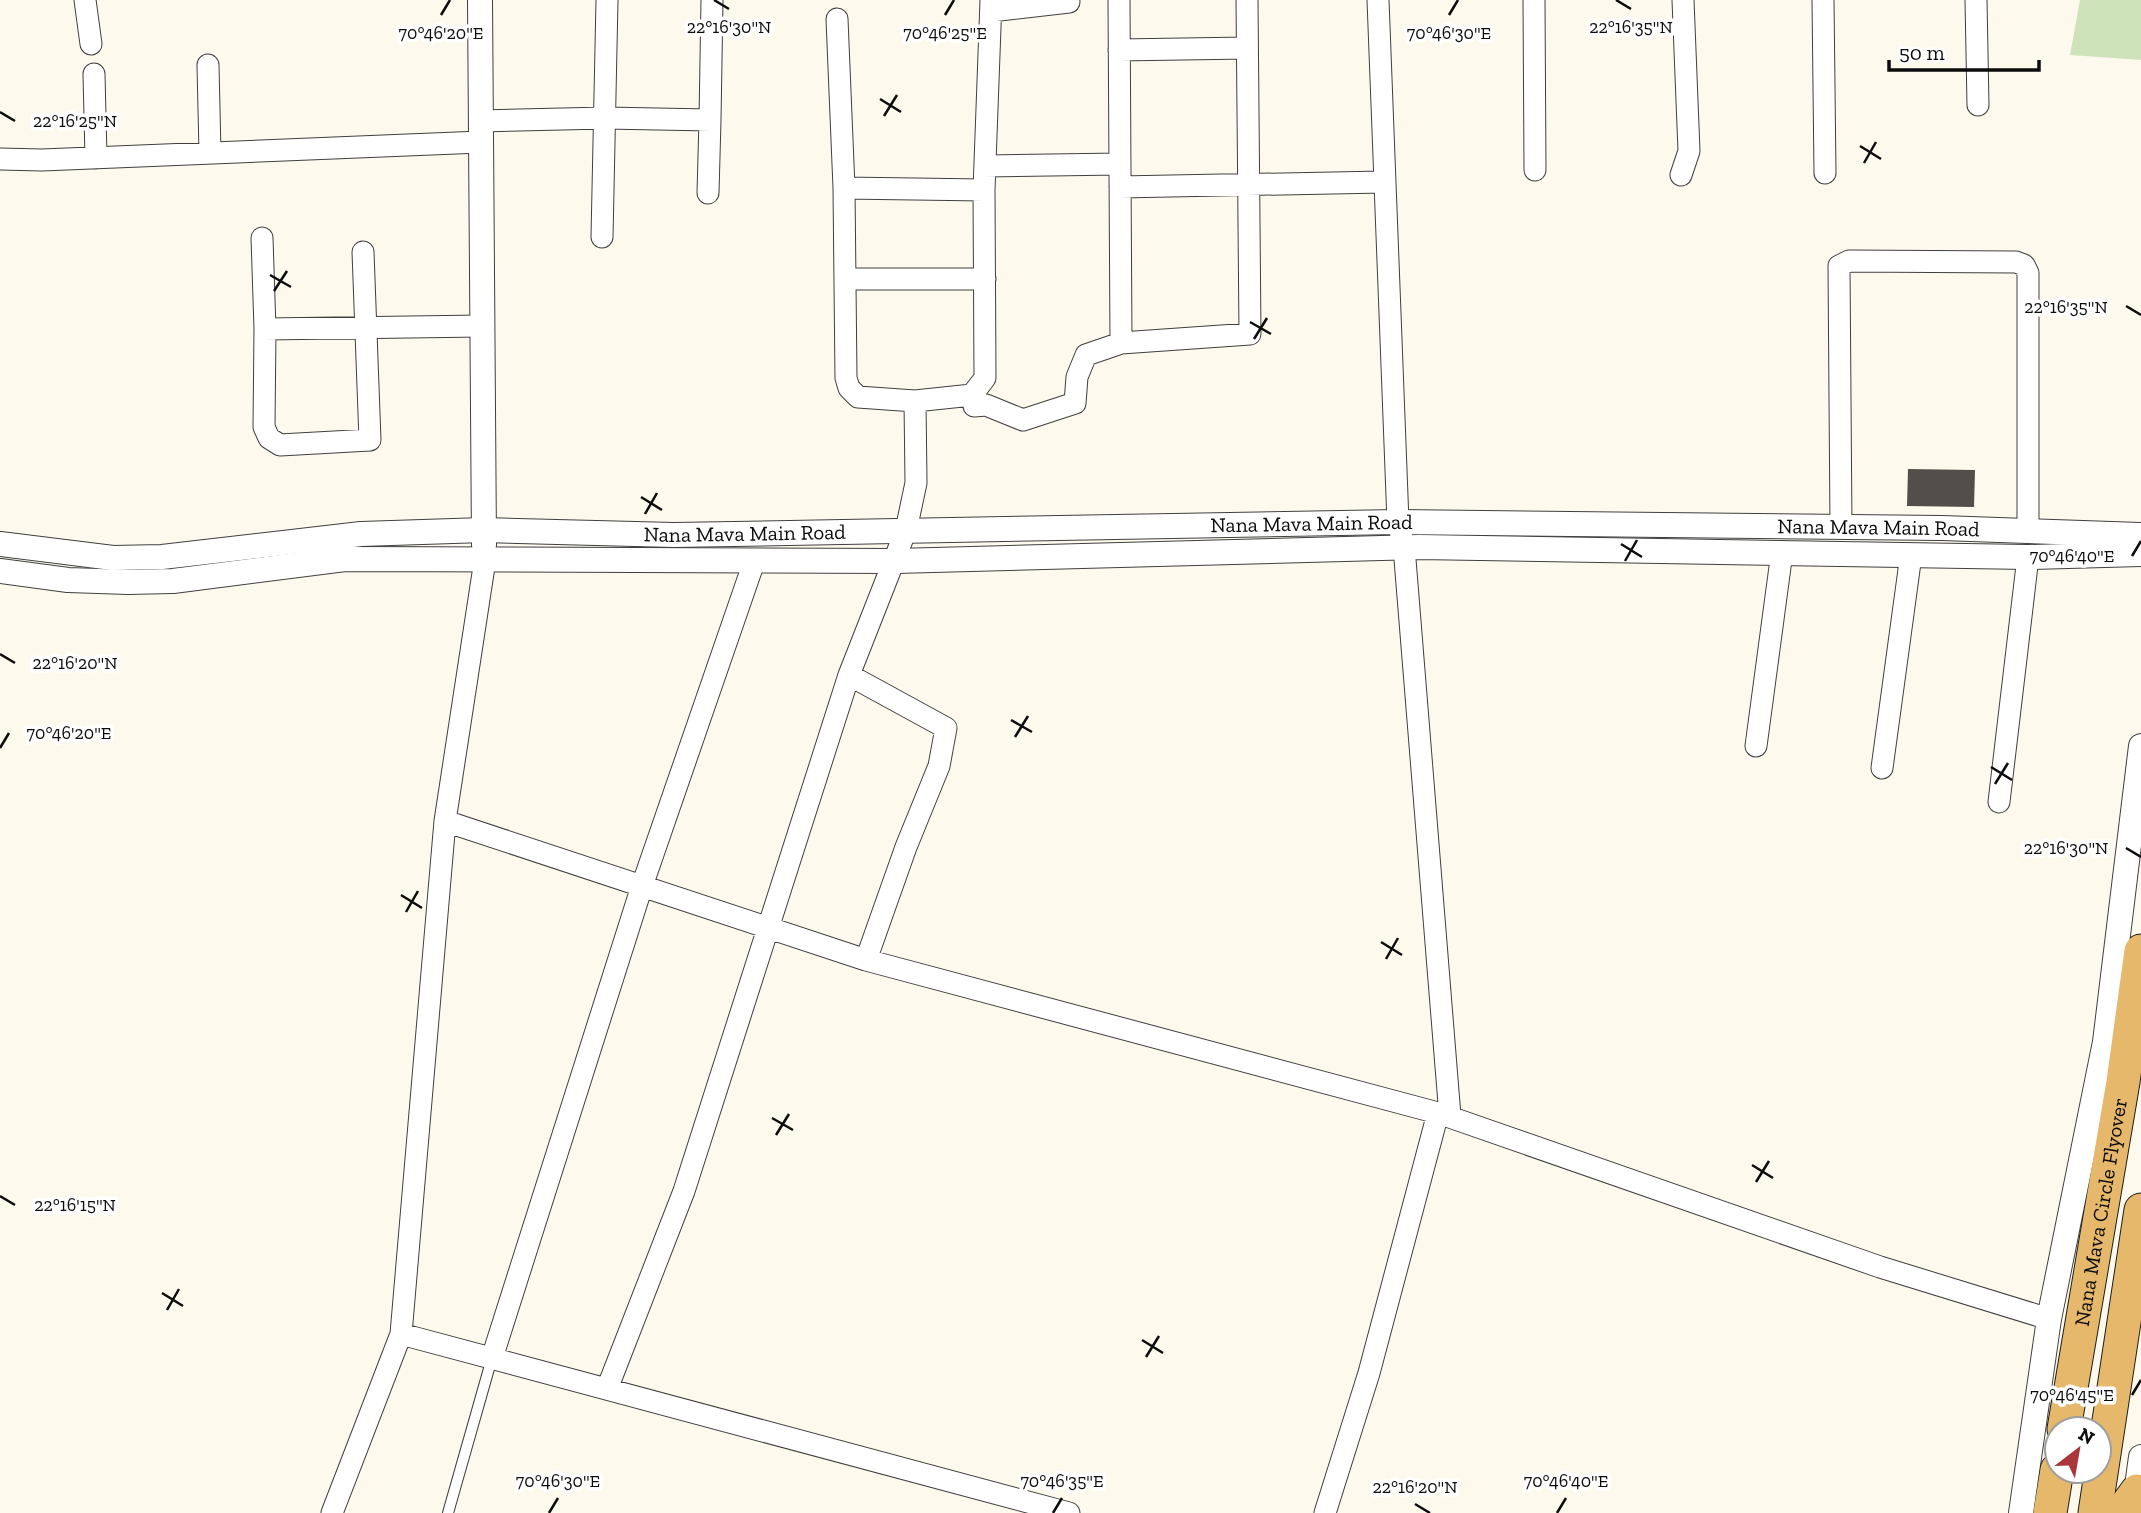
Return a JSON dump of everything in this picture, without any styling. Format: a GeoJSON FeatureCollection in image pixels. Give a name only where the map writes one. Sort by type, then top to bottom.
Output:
{"type":"FeatureCollection","features":[{"type":"Feature","properties":{"kind":"highway","name":"Nana Mava Circle Flyover"},"geometry":{"type":"LineString","coordinates":[[2066,1415],[2123,1082],[2141,951]]}},
{"type":"Feature","properties":{"kind":"highway","name":"Nana Mava Circle Flyover"},"geometry":{"type":"LineString","coordinates":[[2095,1513],[2141,1210]]}},
{"type":"Feature","properties":{"kind":"highway"},"geometry":{"type":"LineString","coordinates":[[2050,1513],[2055,1485]]}},
{"type":"Feature","properties":{"kind":"street"},"geometry":{"type":"LineString","coordinates":[[85,0],[91,44]]}},
{"type":"Feature","properties":{"kind":"street"},"geometry":{"type":"LineString","coordinates":[[332,1513],[401,1334],[445,821],[485,559],[480,0]]}},
{"type":"Feature","properties":{"kind":"street"},"geometry":{"type":"LineString","coordinates":[[602,237],[607,0]]}},
{"type":"Feature","properties":{"kind":"street"},"geometry":{"type":"LineString","coordinates":[[708,193],[712,0]]}},
{"type":"Feature","properties":{"kind":"street"},"geometry":{"type":"LineString","coordinates":[[1119,0],[1121,343]]}},
{"type":"Feature","properties":{"kind":"street"},"geometry":{"type":"LineString","coordinates":[[974,406],[986,405],[1023,420],[1075,403],[1077,377],[1086,355],[1121,343],[1251,334],[1247,0]]}},
{"type":"Feature","properties":{"kind":"street"},"geometry":{"type":"LineString","coordinates":[[1325,1513],[1369,1373],[1444,1114],[1404,547],[1398,522],[1378,0]]}},
{"type":"Feature","properties":{"kind":"street"},"geometry":{"type":"LineString","coordinates":[[1534,0],[1535,170]]}},
{"type":"Feature","properties":{"kind":"street"},"geometry":{"type":"LineString","coordinates":[[1681,175],[1689,151],[1683,0]]}},
{"type":"Feature","properties":{"kind":"street"},"geometry":{"type":"LineString","coordinates":[[1823,0],[1825,173]]}},
{"type":"Feature","properties":{"kind":"street"},"geometry":{"type":"LineString","coordinates":[[1976,0],[1978,105]]}},
{"type":"Feature","properties":{"kind":"street"},"geometry":{"type":"LineString","coordinates":[[837,19],[844,188],[846,378],[849,388],[858,397],[915,401],[972,395],[980,388],[985,378],[985,166],[991,5],[1069,2]]}},
{"type":"Feature","properties":{"kind":"street"},"geometry":{"type":"LineString","coordinates":[[1119,50],[1247,48]]}},
{"type":"Feature","properties":{"kind":"street"},"geometry":{"type":"LineString","coordinates":[[208,65],[210,153]]}},
{"type":"Feature","properties":{"kind":"street"},"geometry":{"type":"LineString","coordinates":[[94,74],[96,158]]}},
{"type":"Feature","properties":{"kind":"street"},"geometry":{"type":"LineString","coordinates":[[0,159],[210,153],[481,132],[605,118],[710,121]]}},
{"type":"Feature","properties":{"kind":"street"},"geometry":{"type":"LineString","coordinates":[[985,166],[1120,164]]}},
{"type":"Feature","properties":{"kind":"street"},"geometry":{"type":"LineString","coordinates":[[1120,187],[1383,182]]}},
{"type":"Feature","properties":{"kind":"street"},"geometry":{"type":"LineString","coordinates":[[844,188],[985,190]]}},
{"type":"Feature","properties":{"kind":"street"},"geometry":{"type":"LineString","coordinates":[[262,238],[264,427],[269,438],[280,445],[370,440],[363,251]]}},
{"type":"Feature","properties":{"kind":"street"},"geometry":{"type":"LineString","coordinates":[[1841,527],[1839,266],[1849,261],[2016,262],[2024,265],[2028,273],[2028,531]]}},
{"type":"Feature","properties":{"kind":"street"},"geometry":{"type":"LineString","coordinates":[[846,279],[985,279]]}},
{"type":"Feature","properties":{"kind":"street"},"geometry":{"type":"LineString","coordinates":[[265,329],[482,326]]}},
{"type":"Feature","properties":{"kind":"street"},"geometry":{"type":"LineString","coordinates":[[607,1389],[684,1191],[849,675],[906,530],[916,483],[915,401]]}},
{"type":"Feature","properties":{"kind":"street","name":"Nana Mava Main Road"},"geometry":{"type":"LineString","coordinates":[[0,544],[113,558],[162,558],[303,539],[484,530],[674,535],[1398,522],[1841,527],[2141,535]]}},
{"type":"Feature","properties":{"kind":"street","name":"Nana Mava Main Road"},"geometry":{"type":"LineString","coordinates":[[0,571],[68,580],[128,583],[173,581],[312,561],[896,561],[1404,547],[2028,557],[2141,554]]}},
{"type":"Feature","properties":{"kind":"street"},"geometry":{"type":"LineString","coordinates":[[1756,747],[1782,552]]}},
{"type":"Feature","properties":{"kind":"street"},"geometry":{"type":"LineString","coordinates":[[1882,768],[1911,555]]}},
{"type":"Feature","properties":{"kind":"street"},"geometry":{"type":"LineString","coordinates":[[1999,802],[2028,557]]}},
{"type":"Feature","properties":{"kind":"street"},"geometry":{"type":"LineString","coordinates":[[492,1358],[642,886],[754,562]]}},
{"type":"Feature","properties":{"kind":"street"},"geometry":{"type":"LineString","coordinates":[[849,675],[946,728],[939,766],[866,960]]}},
{"type":"Feature","properties":{"kind":"street"},"geometry":{"type":"LineString","coordinates":[[2021,1513],[2049,1319],[2105,1042],[2141,746]]}},
{"type":"Feature","properties":{"kind":"street"},"geometry":{"type":"LineString","coordinates":[[445,821],[866,960],[1444,1114],[1880,1267],[2049,1319]]}},
{"type":"Feature","properties":{"kind":"street"},"geometry":{"type":"LineString","coordinates":[[401,1334],[1069,1513]]}},
{"type":"Feature","properties":{"kind":"street"},"geometry":{"type":"LineString","coordinates":[[2130,1506],[2141,1457]]}},
{"type":"Feature","properties":{"kind":"lane"},"geometry":{"type":"LineString","coordinates":[[448,1513],[492,1358]]}},
{"type":"Feature","properties":{"kind":"green space"},"geometry":{"type":"Polygon","coordinates":[[[2080,0],[2141,0],[2141,60],[2070,55],[2080,0]]]}},
{"type":"Feature","properties":{"kind":"building"},"geometry":{"type":"Polygon","coordinates":[[[1908,469],[1975,470],[1974,507],[1907,506],[1908,469]]]}}]}
